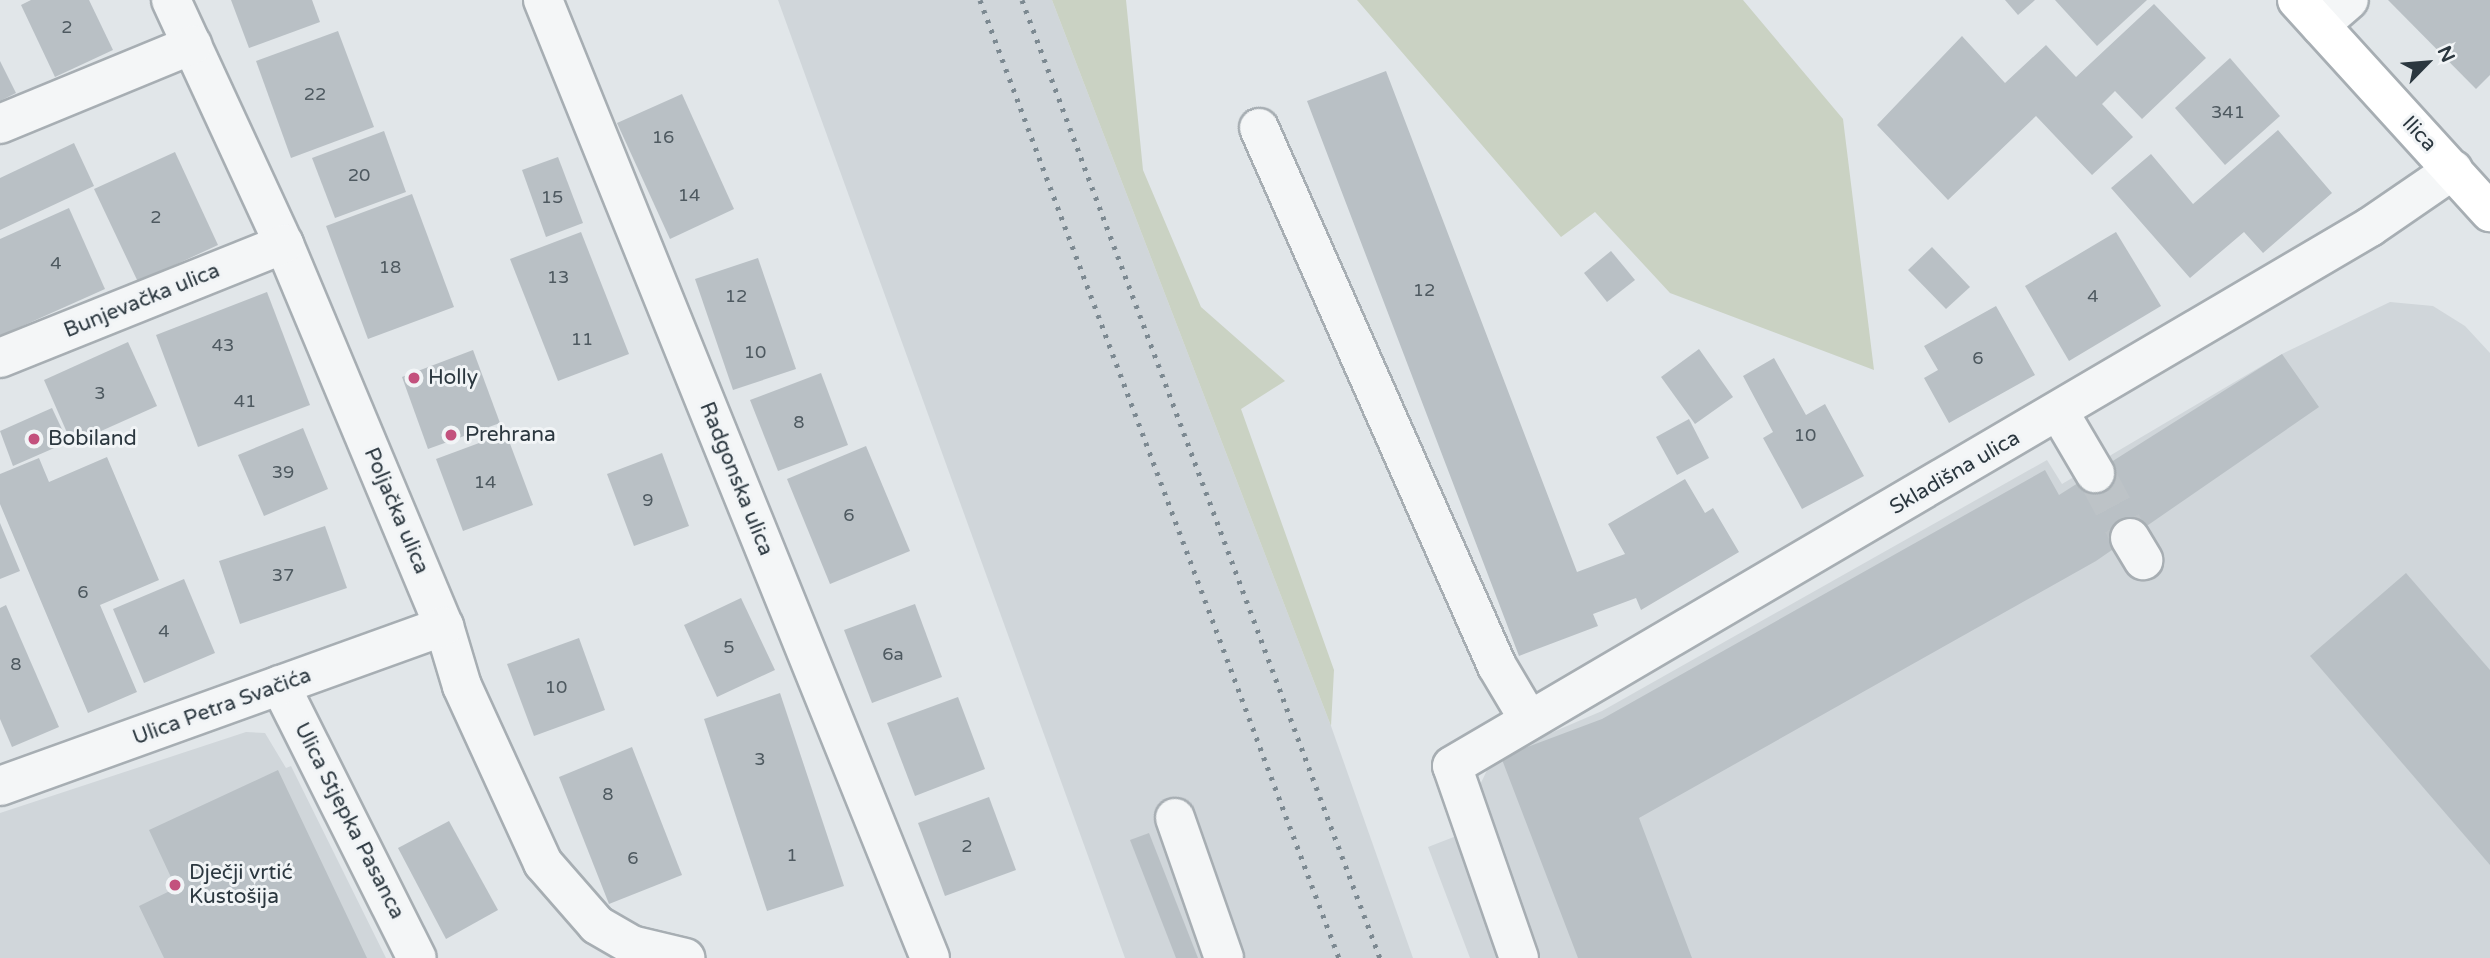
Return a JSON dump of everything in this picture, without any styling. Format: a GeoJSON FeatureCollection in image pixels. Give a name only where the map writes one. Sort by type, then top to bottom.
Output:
{"type":"FeatureCollection","features":[{"type":"Feature","properties":{"kind":"main road","name":"Ilica"},"geometry":{"type":"LineString","coordinates":[[2308,13],[2490,212]]}},
{"type":"Feature","properties":{"kind":"street","name":"Poljačka ulica"},"geometry":{"type":"LineString","coordinates":[[171,0],[284,244],[444,626],[462,686],[543,863],[597,925],[631,945],[685,958]]}},
{"type":"Feature","properties":{"kind":"street","name":"Radgonska ulica"},"geometry":{"type":"LineString","coordinates":[[543,0],[930,958]]}},
{"type":"Feature","properties":{"kind":"street","name":"Ilica"},"geometry":{"type":"LineString","coordinates":[[2308,13],[2349,0]]}},
{"type":"Feature","properties":{"kind":"street"},"geometry":{"type":"LineString","coordinates":[[0,124],[192,45]]}},
{"type":"Feature","properties":{"kind":"street"},"geometry":{"type":"LineString","coordinates":[[1259,128],[1497,666],[1529,720]]}},
{"type":"Feature","properties":{"kind":"street","name":"Skladišna ulica"},"geometry":{"type":"LineString","coordinates":[[1519,958],[1452,766],[2370,227],[2453,170]]}},
{"type":"Feature","properties":{"kind":"street","name":"Bunjevačka ulica"},"geometry":{"type":"LineString","coordinates":[[0,358],[284,244]]}},
{"type":"Feature","properties":{"kind":"street"},"geometry":{"type":"LineString","coordinates":[[2059,412],[2095,473]]}},
{"type":"Feature","properties":{"kind":"street","name":"Ulica Petra Svačića"},"geometry":{"type":"LineString","coordinates":[[0,786],[444,626]]}},
{"type":"Feature","properties":{"kind":"street","name":"Ulica Stjepka Pasanca"},"geometry":{"type":"LineString","coordinates":[[280,685],[417,958]]}},
{"type":"Feature","properties":{"kind":"street"},"geometry":{"type":"LineString","coordinates":[[1175,818],[1224,958]]}},
{"type":"Feature","properties":{"kind":"shaded area"},"geometry":{"type":"Polygon","coordinates":[[[778,0],[1052,0],[1331,726],[1413,958],[1125,958],[778,0]]]}},
{"type":"Feature","properties":{"kind":"shaded area"},"geometry":{"type":"Polygon","coordinates":[[[2390,302],[2433,306],[2465,326],[2490,353],[2490,958],[1470,958],[1428,847],[1490,823],[1478,789],[1490,764],[1504,753],[1602,711],[2047,460],[2062,484],[2282,354],[2390,302]]]}},
{"type":"Feature","properties":{"kind":"shaded area","name":"Dječji vrtić Kustošija"},"geometry":{"type":"Polygon","coordinates":[[[246,732],[265,733],[286,768],[291,766],[386,958],[0,958],[0,813],[246,732]]]}},
{"type":"Feature","properties":{"kind":"green space"},"geometry":{"type":"Polygon","coordinates":[[[1052,0],[1126,0],[1143,170],[1201,307],[1285,381],[1241,409],[1334,670],[1331,726],[1052,0]]]}},
{"type":"Feature","properties":{"kind":"green space"},"geometry":{"type":"Polygon","coordinates":[[[1357,0],[1743,0],[1843,119],[1874,370],[1670,293],[1595,212],[1561,237],[1357,0]]]}},
{"type":"Feature","properties":{"kind":"building"},"geometry":{"type":"Polygon","coordinates":[[[31,0],[89,0],[113,50],[55,77],[21,5],[31,0]]]}},
{"type":"Feature","properties":{"kind":"building"},"geometry":{"type":"Polygon","coordinates":[[[231,0],[312,0],[320,22],[249,48],[231,0]]]}},
{"type":"Feature","properties":{"kind":"building"},"geometry":{"type":"Polygon","coordinates":[[[2005,0],[2035,0],[2018,15],[2005,0]]]}},
{"type":"Feature","properties":{"kind":"building"},"geometry":{"type":"Polygon","coordinates":[[[2055,0],[2147,0],[2097,46],[2055,0]]]}},
{"type":"Feature","properties":{"kind":"building"},"geometry":{"type":"Polygon","coordinates":[[[2388,0],[2490,0],[2490,75],[2476,89],[2388,0]]]}},
{"type":"Feature","properties":{"kind":"building"},"geometry":{"type":"Polygon","coordinates":[[[2154,4],[2206,58],[2142,119],[2115,91],[2102,104],[2133,137],[2092,175],[2036,116],[1948,200],[1877,125],[1962,36],[2005,83],[2046,45],[2076,77],[2154,4]]]}},
{"type":"Feature","properties":{"kind":"building"},"geometry":{"type":"Polygon","coordinates":[[[338,31],[374,127],[291,158],[256,61],[338,31]]]}},
{"type":"Feature","properties":{"kind":"building"},"geometry":{"type":"Polygon","coordinates":[[[2230,58],[2280,116],[2225,165],[2175,108],[2230,58]]]}},
{"type":"Feature","properties":{"kind":"building"},"geometry":{"type":"Polygon","coordinates":[[[0,61],[16,93],[0,101],[0,61]]]}},
{"type":"Feature","properties":{"kind":"building"},"geometry":{"type":"Polygon","coordinates":[[[1386,71],[1577,572],[1625,554],[1608,524],[1685,479],[1705,513],[1713,508],[1739,552],[1641,610],[1636,598],[1593,614],[1598,626],[1519,656],[1307,101],[1386,71]]]}},
{"type":"Feature","properties":{"kind":"building"},"geometry":{"type":"Polygon","coordinates":[[[682,94],[734,209],[670,239],[617,123],[682,94]]]}},
{"type":"Feature","properties":{"kind":"building"},"geometry":{"type":"Polygon","coordinates":[[[2278,130],[2332,193],[2263,253],[2244,232],[2190,278],[2111,188],[2151,154],[2193,204],[2278,130]]]}},
{"type":"Feature","properties":{"kind":"building"},"geometry":{"type":"Polygon","coordinates":[[[384,131],[406,192],[335,218],[312,158],[384,131]]]}},
{"type":"Feature","properties":{"kind":"building"},"geometry":{"type":"Polygon","coordinates":[[[74,143],[94,186],[0,230],[0,178],[74,143]]]}},
{"type":"Feature","properties":{"kind":"building"},"geometry":{"type":"Polygon","coordinates":[[[175,152],[218,245],[138,282],[94,189],[175,152]]]}},
{"type":"Feature","properties":{"kind":"building"},"geometry":{"type":"Polygon","coordinates":[[[558,157],[583,223],[546,237],[522,170],[558,157]]]}},
{"type":"Feature","properties":{"kind":"building"},"geometry":{"type":"Polygon","coordinates":[[[412,194],[454,307],[368,339],[326,226],[412,194]]]}},
{"type":"Feature","properties":{"kind":"building"},"geometry":{"type":"Polygon","coordinates":[[[69,208],[105,289],[0,336],[0,239],[69,208]]]}},
{"type":"Feature","properties":{"kind":"building"},"geometry":{"type":"Polygon","coordinates":[[[581,232],[629,354],[558,381],[510,259],[581,232]]]}},
{"type":"Feature","properties":{"kind":"building"},"geometry":{"type":"Polygon","coordinates":[[[2116,232],[2161,306],[2069,361],[2025,286],[2116,232]]]}},
{"type":"Feature","properties":{"kind":"building"},"geometry":{"type":"Polygon","coordinates":[[[1932,247],[1970,287],[1946,309],[1908,270],[1932,247]]]}},
{"type":"Feature","properties":{"kind":"building"},"geometry":{"type":"Polygon","coordinates":[[[1611,251],[1635,280],[1607,302],[1584,273],[1611,251]]]}},
{"type":"Feature","properties":{"kind":"building"},"geometry":{"type":"Polygon","coordinates":[[[758,258],[796,369],[733,390],[695,279],[758,258]]]}},
{"type":"Feature","properties":{"kind":"building"},"geometry":{"type":"Polygon","coordinates":[[[267,292],[310,405],[198,447],[156,335],[267,292]]]}},
{"type":"Feature","properties":{"kind":"building"},"geometry":{"type":"Polygon","coordinates":[[[1996,306],[2035,375],[1949,423],[1924,378],[1938,370],[1924,346],[1996,306]]]}},
{"type":"Feature","properties":{"kind":"building"},"geometry":{"type":"Polygon","coordinates":[[[128,342],[157,406],[72,444],[44,380],[128,342]]]}},
{"type":"Feature","properties":{"kind":"building"},"geometry":{"type":"Polygon","coordinates":[[[1699,349],[1733,397],[1695,424],[1661,377],[1699,349]]]}},
{"type":"Feature","properties":{"kind":"building"},"geometry":{"type":"Polygon","coordinates":[[[473,350],[500,423],[428,449],[402,377],[473,350]]]}},
{"type":"Feature","properties":{"kind":"building"},"geometry":{"type":"Polygon","coordinates":[[[2282,354],[2319,407],[2096,561],[1639,818],[1692,958],[1578,958],[1501,757],[1602,719],[2045,470],[2059,495],[2282,354]]]}},
{"type":"Feature","properties":{"kind":"building"},"geometry":{"type":"Polygon","coordinates":[[[1774,358],[1806,415],[1825,404],[1864,476],[1802,509],[1763,438],[1773,432],[1743,376],[1774,358]]]}},
{"type":"Feature","properties":{"kind":"building"},"geometry":{"type":"Polygon","coordinates":[[[821,373],[848,445],[778,471],[750,400],[821,373]]]}},
{"type":"Feature","properties":{"kind":"building","name":"Bobiland"},"geometry":{"type":"Polygon","coordinates":[[[52,408],[68,442],[13,466],[0,431],[52,408]]]}},
{"type":"Feature","properties":{"kind":"building"},"geometry":{"type":"Polygon","coordinates":[[[1689,419],[1709,458],[1677,475],[1656,437],[1689,419]]]}},
{"type":"Feature","properties":{"kind":"building"},"geometry":{"type":"Polygon","coordinates":[[[303,428],[328,489],[264,516],[238,455],[303,428]]]}},
{"type":"Feature","properties":{"kind":"building"},"geometry":{"type":"Polygon","coordinates":[[[506,433],[533,505],[463,531],[436,459],[506,433]]]}},
{"type":"Feature","properties":{"kind":"building"},"geometry":{"type":"Polygon","coordinates":[[[866,446],[910,551],[830,584],[787,479],[866,446]]]}},
{"type":"Feature","properties":{"kind":"building"},"geometry":{"type":"Polygon","coordinates":[[[662,453],[689,526],[634,546],[607,474],[662,453]]]}},
{"type":"Feature","properties":{"kind":"building"},"geometry":{"type":"Polygon","coordinates":[[[107,457],[159,580],[100,605],[137,692],[88,713],[0,504],[0,474],[39,458],[49,482],[107,457]]]}},
{"type":"Feature","properties":{"kind":"building"},"geometry":{"type":"Polygon","coordinates":[[[0,523],[20,571],[0,579],[0,523]]]}},
{"type":"Feature","properties":{"kind":"building"},"geometry":{"type":"Polygon","coordinates":[[[325,526],[347,588],[240,624],[219,561],[325,526]]]}},
{"type":"Feature","properties":{"kind":"building"},"geometry":{"type":"Polygon","coordinates":[[[2406,573],[2490,670],[2490,865],[2310,656],[2406,573]]]}},
{"type":"Feature","properties":{"kind":"building"},"geometry":{"type":"Polygon","coordinates":[[[184,579],[215,653],[144,683],[113,609],[184,579]]]}},
{"type":"Feature","properties":{"kind":"building"},"geometry":{"type":"Polygon","coordinates":[[[741,598],[775,670],[717,697],[684,625],[741,598]]]}},
{"type":"Feature","properties":{"kind":"building"},"geometry":{"type":"Polygon","coordinates":[[[915,604],[942,677],[872,703],[844,630],[915,604]]]}},
{"type":"Feature","properties":{"kind":"building"},"geometry":{"type":"Polygon","coordinates":[[[6,605],[59,727],[12,747],[0,719],[0,608],[6,605]]]}},
{"type":"Feature","properties":{"kind":"building"},"geometry":{"type":"Polygon","coordinates":[[[579,638],[605,710],[534,736],[507,664],[579,638]]]}},
{"type":"Feature","properties":{"kind":"building"},"geometry":{"type":"Polygon","coordinates":[[[780,693],[844,886],[767,911],[704,719],[780,693]]]}},
{"type":"Feature","properties":{"kind":"building"},"geometry":{"type":"Polygon","coordinates":[[[958,697],[985,769],[915,796],[887,723],[958,697]]]}},
{"type":"Feature","properties":{"kind":"building"},"geometry":{"type":"Polygon","coordinates":[[[632,747],[682,875],[609,904],[559,777],[632,747]]]}},
{"type":"Feature","properties":{"kind":"building"},"geometry":{"type":"Polygon","coordinates":[[[278,770],[367,958],[164,958],[139,906],[176,888],[149,830],[278,770]]]}},
{"type":"Feature","properties":{"kind":"building"},"geometry":{"type":"Polygon","coordinates":[[[989,797],[1016,870],[945,896],[918,823],[989,797]]]}},
{"type":"Feature","properties":{"kind":"building"},"geometry":{"type":"Polygon","coordinates":[[[449,821],[498,910],[446,939],[398,848],[449,821]]]}},
{"type":"Feature","properties":{"kind":"building"},"geometry":{"type":"Polygon","coordinates":[[[1149,833],[1198,958],[1176,958],[1130,840],[1149,833]]]}},
{"type":"Feature","properties":{"kind":"tunnel"},"geometry":{"type":"LineString","coordinates":[[2095,473],[2130,538]]}},
{"type":"Feature","properties":{"kind":"railway"},"geometry":{"type":"LineString","coordinates":[[980,0],[1339,958]]}},
{"type":"Feature","properties":{"kind":"railway"},"geometry":{"type":"LineString","coordinates":[[1022,0],[1380,958]]}},
{"type":"Feature","properties":{"kind":"place","name":"Holly"},"geometry":{"type":"Point","coordinates":[414,378]}},
{"type":"Feature","properties":{"kind":"place","name":"Prehrana"},"geometry":{"type":"Point","coordinates":[451,435]}},
{"type":"Feature","properties":{"kind":"place","name":"Bobiland"},"geometry":{"type":"Point","coordinates":[34,439]}},
{"type":"Feature","properties":{"kind":"place","name":"Dječji vrtić Kustošija"},"geometry":{"type":"Point","coordinates":[175,885]}}]}
